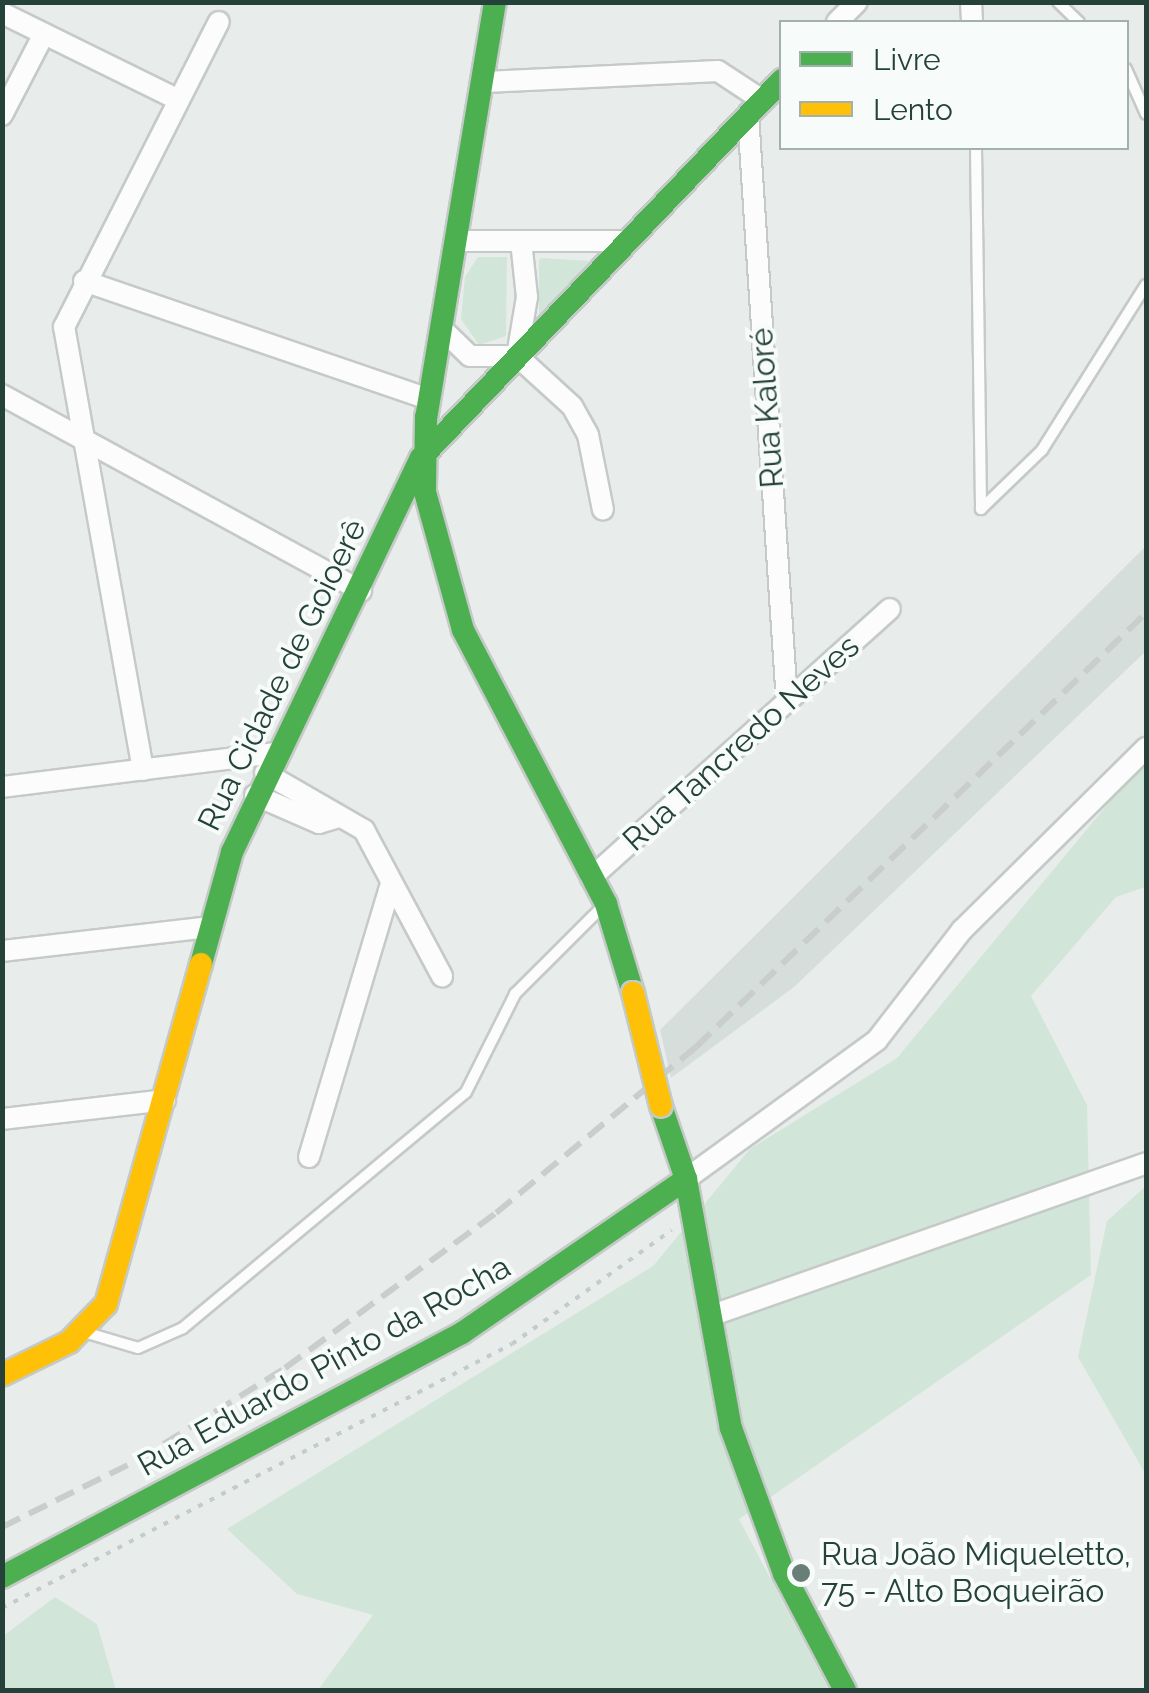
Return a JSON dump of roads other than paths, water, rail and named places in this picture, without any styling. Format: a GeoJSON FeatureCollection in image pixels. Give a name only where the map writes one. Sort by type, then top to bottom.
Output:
{"type":"FeatureCollection","features":[{"type":"Feature","properties":{"kind":"main road"},"geometry":{"type":"LineString","coordinates":[[495,2],[462,240],[429,398],[421,458],[462,630],[606,904],[661,1106],[686,1178],[731,1428],[766,1531],[845,1690]]}},
{"type":"Feature","properties":{"kind":"main road","name":"Rua Cidade de Goioerê"},"geometry":{"type":"LineString","coordinates":[[84,1332],[127,1252],[210,927],[265,774],[362,591],[421,458],[779,83]]}},
{"type":"Feature","properties":{"kind":"main road","name":"Rua Eduardo Pinto da Rocha"},"geometry":{"type":"LineString","coordinates":[[2,1577],[462,1334],[686,1178]]}},
{"type":"Feature","properties":{"kind":"main road"},"geometry":{"type":"LineString","coordinates":[[11,1372],[84,1332]]}},
{"type":"Feature","properties":{"kind":"street"},"geometry":{"type":"LineString","coordinates":[[2,13],[180,100]]}},
{"type":"Feature","properties":{"kind":"street"},"geometry":{"type":"LineString","coordinates":[[142,770],[64,327],[84,281],[220,22]]}},
{"type":"Feature","properties":{"kind":"street"},"geometry":{"type":"LineString","coordinates":[[2,115],[44,34]]}},
{"type":"Feature","properties":{"kind":"street"},"geometry":{"type":"LineString","coordinates":[[485,82],[718,71],[755,108]]}},
{"type":"Feature","properties":{"kind":"street","name":"Rua Kaloré"},"geometry":{"type":"LineString","coordinates":[[755,108],[787,702]]}},
{"type":"Feature","properties":{"kind":"street"},"geometry":{"type":"LineString","coordinates":[[462,240],[625,241]]}},
{"type":"Feature","properties":{"kind":"street"},"geometry":{"type":"LineString","coordinates":[[517,356],[528,297],[521,241]]}},
{"type":"Feature","properties":{"kind":"street"},"geometry":{"type":"LineString","coordinates":[[84,281],[429,398]]}},
{"type":"Feature","properties":{"kind":"street"},"geometry":{"type":"LineString","coordinates":[[444,331],[470,356],[517,356],[582,419],[603,510]]}},
{"type":"Feature","properties":{"kind":"street"},"geometry":{"type":"LineString","coordinates":[[2,396],[362,591]]}},
{"type":"Feature","properties":{"kind":"street","name":"Rua Tancredo Neves"},"geometry":{"type":"LineString","coordinates":[[591,878],[890,608]]}},
{"type":"Feature","properties":{"kind":"street"},"geometry":{"type":"LineString","coordinates":[[686,1178],[877,1040],[962,930],[1146,748]]}},
{"type":"Feature","properties":{"kind":"street"},"geometry":{"type":"LineString","coordinates":[[2,787],[142,770],[265,774],[319,823],[339,817],[364,830],[442,976]]}},
{"type":"Feature","properties":{"kind":"street"},"geometry":{"type":"LineString","coordinates":[[309,1157],[391,883]]}},
{"type":"Feature","properties":{"kind":"street"},"geometry":{"type":"LineString","coordinates":[[2,951],[210,927]]}},
{"type":"Feature","properties":{"kind":"street"},"geometry":{"type":"LineString","coordinates":[[2,1119],[165,1100]]}},
{"type":"Feature","properties":{"kind":"street"},"geometry":{"type":"LineString","coordinates":[[710,1316],[772,1296],[808,1275],[846,1268],[1146,1162]]}},
{"type":"Feature","properties":{"kind":"street"},"geometry":{"type":"LineString","coordinates":[[2,1350],[11,1372]]}},
{"type":"Feature","properties":{"kind":"lane"},"geometry":{"type":"LineString","coordinates":[[1058,2],[1077,20]]}},
{"type":"Feature","properties":{"kind":"lane"},"geometry":{"type":"LineString","coordinates":[[1129,76],[1146,114]]}},
{"type":"Feature","properties":{"kind":"lane"},"geometry":{"type":"LineString","coordinates":[[976,150],[981,509],[1042,450],[1146,285]]}},
{"type":"Feature","properties":{"kind":"lane"},"geometry":{"type":"LineString","coordinates":[[84,1332],[138,1348],[183,1328],[466,1092],[516,994],[606,904]]}},
{"type":"Feature","properties":{"kind":"railway"},"geometry":{"type":"LineString","coordinates":[[2,1527],[138,1460],[285,1368],[496,1213],[696,1047],[1146,613]]}},
{"type":"Feature","properties":{"kind":"place","name":"Rua João Miqueletto, 75 - Alto Boqueirão"},"geometry":{"type":"Point","coordinates":[801,1573]}}]}
